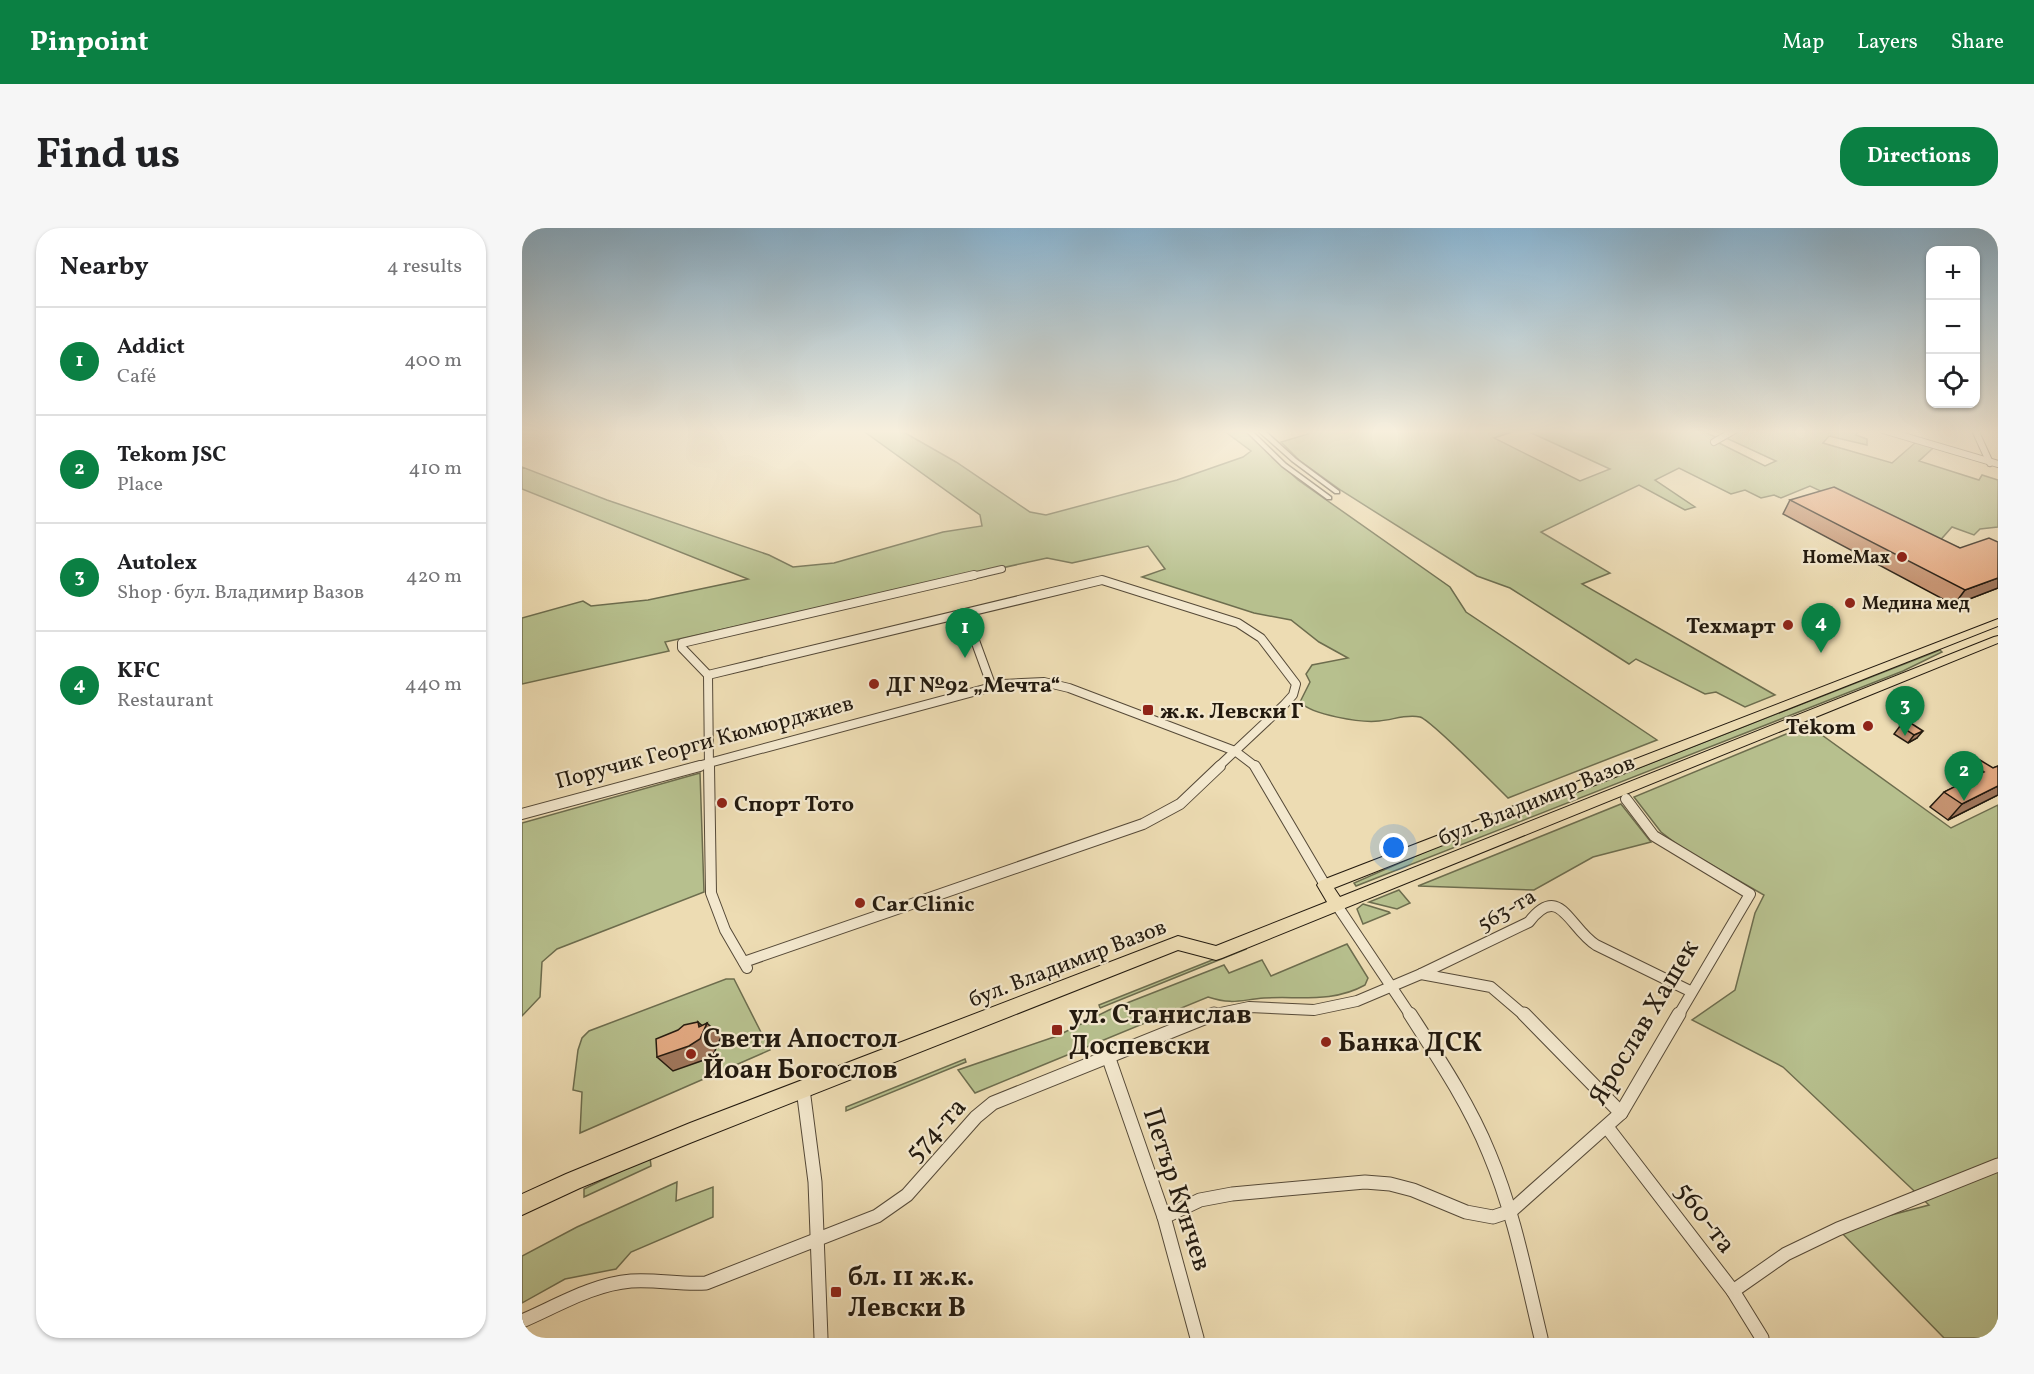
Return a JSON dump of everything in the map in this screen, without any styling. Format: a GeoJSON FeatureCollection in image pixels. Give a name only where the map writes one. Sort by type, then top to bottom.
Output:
{"type":"FeatureCollection","features":[{"type":"Feature","properties":{"kind":"main road","name":"бул. Владимир Вазов"},"geometry":{"type":"LineString","coordinates":[[1325,885],[1998,622]]}},
{"type":"Feature","properties":{"kind":"main road","name":"бул. Владимир Вазов"},"geometry":{"type":"LineString","coordinates":[[522,1205],[573,1181],[803,1089],[1178,943],[1216,953],[1998,639]]}},
{"type":"Feature","properties":{"kind":"main road","name":"Поручик Георги Кюмюрджиев"},"geometry":{"type":"LineString","coordinates":[[1325,885],[1336,904]]}},
{"type":"Feature","properties":{"kind":"street"},"geometry":{"type":"LineString","coordinates":[[1307,482],[1329,498]]}},
{"type":"Feature","properties":{"kind":"street"},"geometry":{"type":"LineString","coordinates":[[1323,482],[1337,492]]}},
{"type":"Feature","properties":{"kind":"street"},"geometry":{"type":"LineString","coordinates":[[708,675],[1102,580],[1238,623],[1261,638],[1296,684],[1293,695],[1180,804],[1143,824],[746,965],[725,930],[711,892],[708,675],[706,670],[682,648],[682,643],[1002,569]]}},
{"type":"Feature","properties":{"kind":"street"},"geometry":{"type":"LineString","coordinates":[[965,613],[992,687]]}},
{"type":"Feature","properties":{"kind":"street","name":"Поручик Георги Кюмюрджиев"},"geometry":{"type":"LineString","coordinates":[[522,814],[992,687],[1031,681],[1056,684],[1235,751],[1255,765],[1325,885]]}},
{"type":"Feature","properties":{"kind":"street","name":"Ярослав Хашек"},"geometry":{"type":"LineString","coordinates":[[1511,1212],[1621,1113],[1690,991],[1750,894],[1654,836],[1626,799]]}},
{"type":"Feature","properties":{"kind":"street"},"geometry":{"type":"LineString","coordinates":[[1336,904],[1392,985],[1478,1129],[1511,1212],[1541,1338]]}},
{"type":"Feature","properties":{"kind":"street","name":"563-та"},"geometry":{"type":"LineString","coordinates":[[1392,985],[1421,974],[1529,922],[1539,909],[1548,905],[1563,909],[1582,936],[1596,945],[1690,991]]}},
{"type":"Feature","properties":{"kind":"street"},"geometry":{"type":"LineString","coordinates":[[1421,974],[1491,987],[1518,1008],[1621,1113]]}},
{"type":"Feature","properties":{"kind":"street","name":"574-та"},"geometry":{"type":"LineString","coordinates":[[522,1321],[598,1288],[632,1281],[685,1285],[706,1283],[819,1240],[894,1206],[920,1182],[959,1133],[993,1103],[1204,1016],[1249,1007],[1314,1010],[1335,1007],[1392,985]]}},
{"type":"Feature","properties":{"kind":"street","name":"Петър Кунчев"},"geometry":{"type":"LineString","coordinates":[[1108,1056],[1164,1217],[1197,1338]]}},
{"type":"Feature","properties":{"kind":"street"},"geometry":{"type":"LineString","coordinates":[[803,1089],[808,1115],[819,1240],[821,1338]]}},
{"type":"Feature","properties":{"kind":"street","name":"560-та"},"geometry":{"type":"LineString","coordinates":[[1607,1127],[1733,1291],[1762,1338]]}},
{"type":"Feature","properties":{"kind":"street"},"geometry":{"type":"LineString","coordinates":[[1733,1291],[1786,1254],[1838,1229],[1998,1165]]}},
{"type":"Feature","properties":{"kind":"street"},"geometry":{"type":"LineString","coordinates":[[1164,1217],[1200,1200],[1232,1194],[1365,1182],[1389,1184],[1413,1190],[1475,1214],[1493,1217],[1511,1212]]}},
{"type":"Feature","properties":{"kind":"green space"},"geometry":{"type":"Polygon","coordinates":[[[522,482],[560,482],[769,555],[793,567],[834,563],[943,532],[982,526],[980,515],[934,482],[985,482],[1030,512],[1046,515],[1170,482],[1301,482],[1450,587],[1466,612],[1657,740],[1508,798],[1449,740],[1420,717],[1361,721],[1337,717],[1306,707],[1300,702],[1310,682],[1306,674],[1312,665],[1348,658],[1319,642],[1291,620],[1254,613],[1142,577],[1165,569],[1148,546],[1072,563],[1047,558],[665,642],[669,651],[522,684],[522,618],[583,601],[591,606],[648,600],[748,579],[522,489],[522,482]]]}},
{"type":"Feature","properties":{"kind":"green space"},"geometry":{"type":"Polygon","coordinates":[[[1329,482],[1658,482],[1695,507],[1685,510],[1639,485],[1541,532],[1610,573],[1582,584],[1775,695],[1745,707],[1716,692],[1705,694],[1636,659],[1629,664],[1510,588],[1477,576],[1329,482]]]}},
{"type":"Feature","properties":{"kind":"green space"},"geometry":{"type":"Polygon","coordinates":[[[1707,482],[1998,482],[1998,527],[1980,529],[1974,535],[1952,527],[1936,545],[1810,486],[1781,498],[1774,495],[1761,498],[1745,490],[1731,494],[1707,482]]]}},
{"type":"Feature","properties":{"kind":"green space"},"geometry":{"type":"Polygon","coordinates":[[[1940,650],[1942,652],[1903,671],[1356,886],[1354,883],[1436,847],[1940,650]]]}},
{"type":"Feature","properties":{"kind":"green space"},"geometry":{"type":"Polygon","coordinates":[[[1808,725],[1951,828],[1998,805],[1998,1338],[1944,1338],[1838,1229],[1929,1205],[1783,1067],[1692,1020],[1735,990],[1755,913],[1764,895],[1682,848],[1661,832],[1634,797],[1808,725]]]}},
{"type":"Feature","properties":{"kind":"green space"},"geometry":{"type":"Polygon","coordinates":[[[700,773],[704,892],[557,949],[542,962],[540,997],[522,1016],[522,823],[700,773]]]}},
{"type":"Feature","properties":{"kind":"green space"},"geometry":{"type":"Polygon","coordinates":[[[1621,804],[1651,842],[1593,857],[1534,890],[1418,886],[1621,804]]]}},
{"type":"Feature","properties":{"kind":"green space"},"geometry":{"type":"Polygon","coordinates":[[[1399,890],[1410,903],[1397,909],[1369,902],[1399,890]]]}},
{"type":"Feature","properties":{"kind":"green space"},"geometry":{"type":"Polygon","coordinates":[[[1363,904],[1390,913],[1363,924],[1357,909],[1363,904]]]}},
{"type":"Feature","properties":{"kind":"green space"},"geometry":{"type":"Polygon","coordinates":[[[1347,944],[1368,978],[1365,985],[1353,991],[1316,998],[1224,1001],[1208,997],[975,1093],[958,1070],[1057,1036],[1109,1010],[1224,965],[1229,973],[1262,960],[1271,976],[1347,944]]]}},
{"type":"Feature","properties":{"kind":"green space"},"geometry":{"type":"Polygon","coordinates":[[[1245,947],[1246,949],[1100,1008],[1099,1005],[1245,947]]]}},
{"type":"Feature","properties":{"kind":"green space"},"geometry":{"type":"Polygon","coordinates":[[[726,979],[734,979],[770,1050],[580,1133],[582,1092],[573,1090],[578,1050],[582,1038],[589,1031],[726,979]]]}},
{"type":"Feature","properties":{"kind":"green space"},"geometry":{"type":"Polygon","coordinates":[[[965,1059],[966,1062],[846,1111],[846,1107],[965,1059]]]}},
{"type":"Feature","properties":{"kind":"green space"},"geometry":{"type":"Polygon","coordinates":[[[650,1157],[651,1166],[584,1197],[584,1189],[650,1157]]]}},
{"type":"Feature","properties":{"kind":"green space"},"geometry":{"type":"Polygon","coordinates":[[[677,1182],[676,1201],[713,1187],[713,1217],[631,1252],[616,1269],[565,1279],[522,1303],[522,1256],[577,1227],[677,1182]]]}},
{"type":"Feature","properties":{"kind":"building"},"geometry":{"type":"Polygon","coordinates":[[[1834,487],[1960,548],[1989,538],[1998,542],[1998,578],[1965,590],[1790,500],[1834,487]]]}},
{"type":"Feature","properties":{"kind":"building"},"geometry":{"type":"Polygon","coordinates":[[[1909,722],[1923,731],[1914,735],[1900,726],[1909,722]]]}},
{"type":"Feature","properties":{"kind":"building"},"geometry":{"type":"Polygon","coordinates":[[[1975,757],[1993,768],[1998,766],[1998,786],[1962,804],[1944,792],[1984,772],[1967,761],[1975,757]]]}},
{"type":"Feature","properties":{"kind":"building"},"geometry":{"type":"Polygon","coordinates":[[[698,1022],[699,1027],[707,1023],[700,1039],[689,1046],[657,1057],[656,1039],[684,1025],[698,1022]]]}},
{"type":"Feature","properties":{"kind":"place","name":"HomeMax"},"geometry":{"type":"Point","coordinates":[1902,557]}},
{"type":"Feature","properties":{"kind":"place","name":"Медина мед"},"geometry":{"type":"Point","coordinates":[1850,603]}},
{"type":"Feature","properties":{"kind":"place","name":"Техмарт"},"geometry":{"type":"Point","coordinates":[1788,625]}},
{"type":"Feature","properties":{"kind":"place","name":"KFC"},"geometry":{"type":"Point","coordinates":[1821,653]}},
{"type":"Feature","properties":{"kind":"place","name":"Addict"},"geometry":{"type":"Point","coordinates":[965,658]}},
{"type":"Feature","properties":{"kind":"place","name":"ДГ №92 „Мечта“"},"geometry":{"type":"Point","coordinates":[874,684]}},
{"type":"Feature","properties":{"kind":"place","name":"ж.к. Левски Г"},"geometry":{"type":"Point","coordinates":[1148,710]}},
{"type":"Feature","properties":{"kind":"place","name":"Tekom"},"geometry":{"type":"Point","coordinates":[1868,726]}},
{"type":"Feature","properties":{"kind":"place","name":"Autolex"},"geometry":{"type":"Point","coordinates":[1905,736]}},
{"type":"Feature","properties":{"kind":"place","name":"Tekom JSC"},"geometry":{"type":"Point","coordinates":[1964,801]}},
{"type":"Feature","properties":{"kind":"place","name":"Спорт Тото"},"geometry":{"type":"Point","coordinates":[722,803]}},
{"type":"Feature","properties":{"kind":"place","name":"Car Clinic"},"geometry":{"type":"Point","coordinates":[860,903]}},
{"type":"Feature","properties":{"kind":"place","name":"ул. Станислав Доспевски"},"geometry":{"type":"Point","coordinates":[1057,1030]}},
{"type":"Feature","properties":{"kind":"place","name":"Банка ДСК"},"geometry":{"type":"Point","coordinates":[1326,1042]}},
{"type":"Feature","properties":{"kind":"place","name":"Свети Апостол Йоан Богослов"},"geometry":{"type":"Point","coordinates":[691,1054]}},
{"type":"Feature","properties":{"kind":"place","name":"бл. 11 ж.к. Левски В"},"geometry":{"type":"Point","coordinates":[836,1292]}}]}
